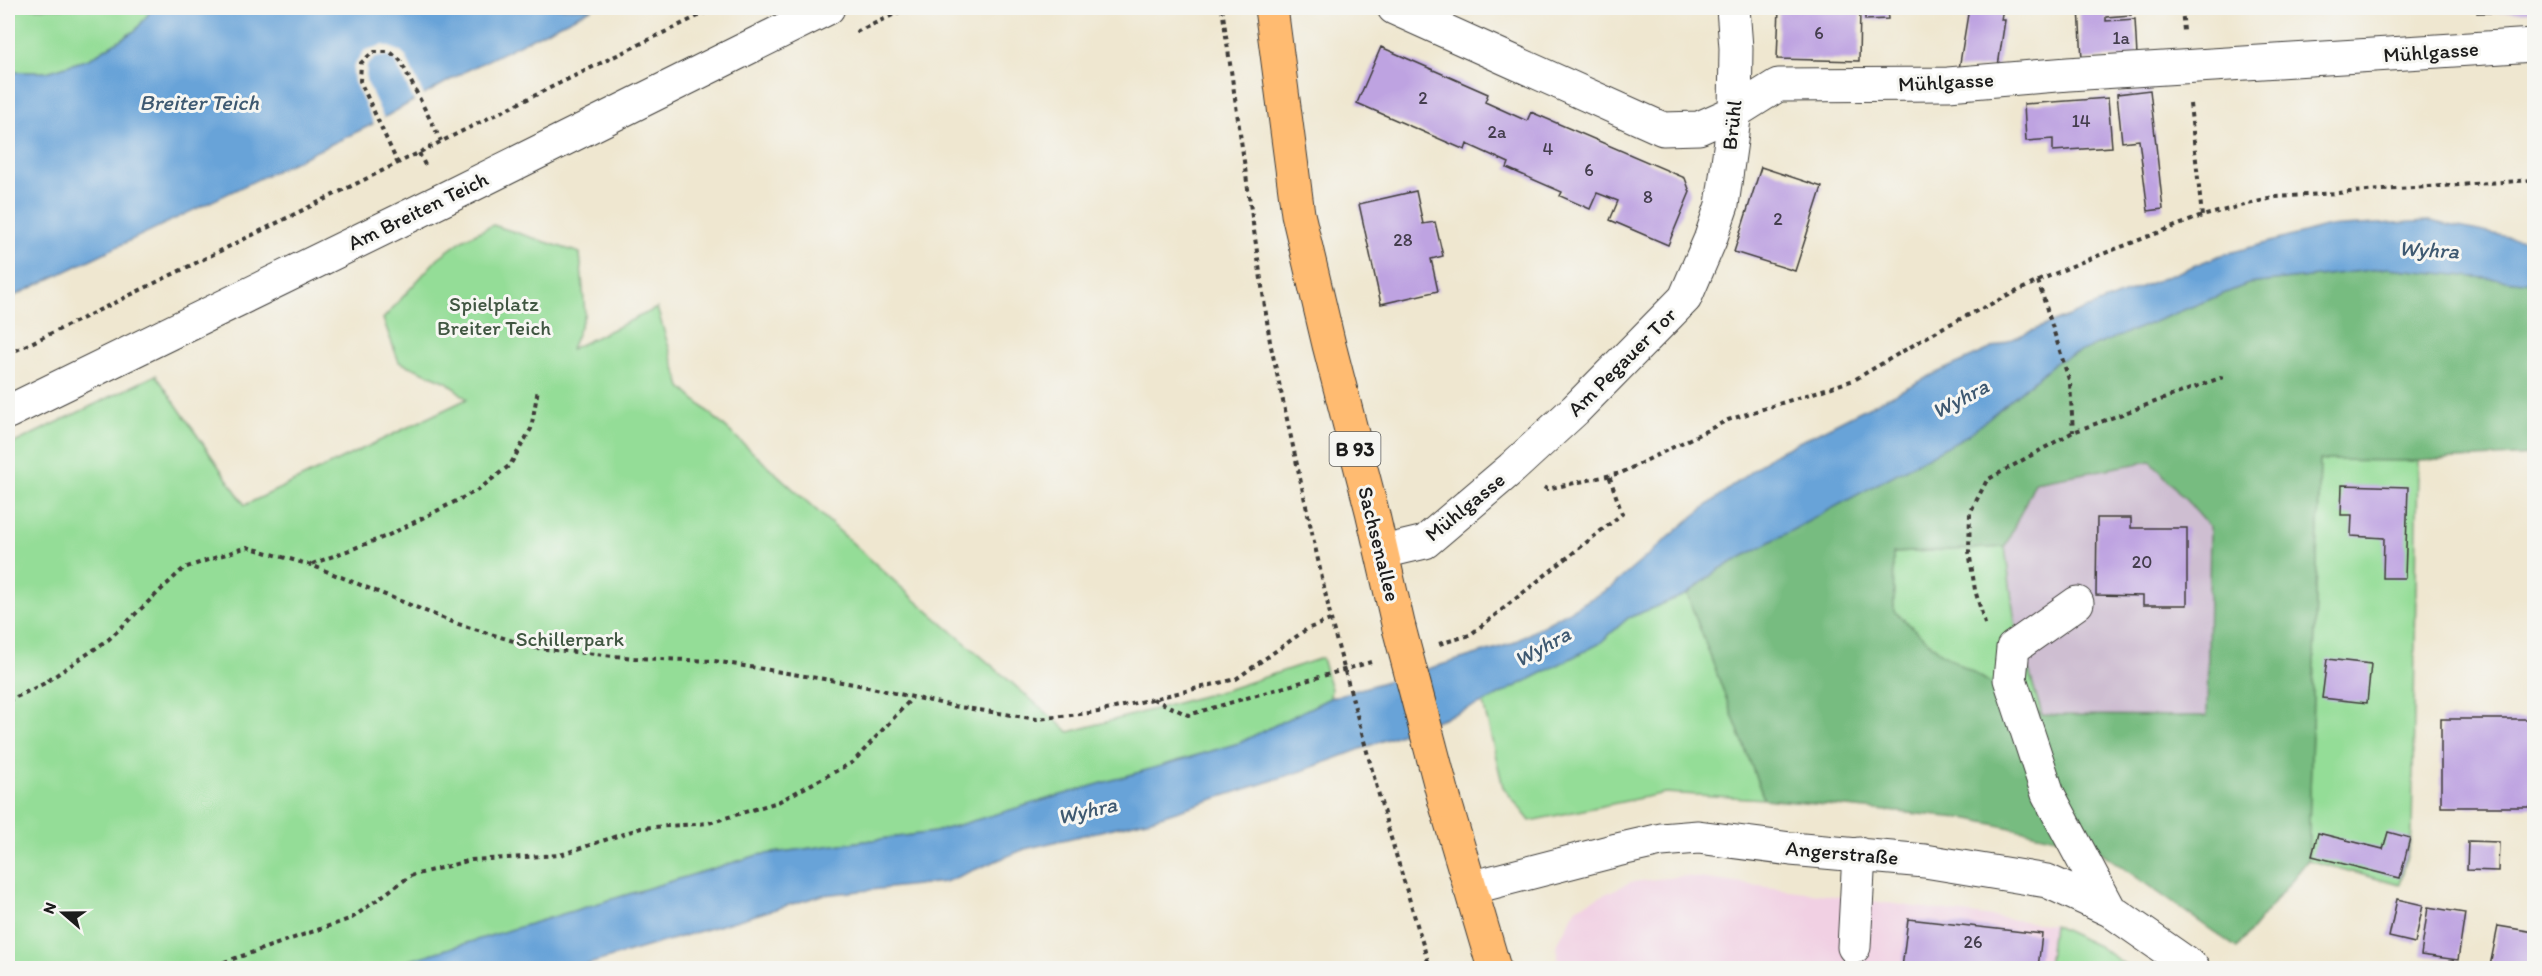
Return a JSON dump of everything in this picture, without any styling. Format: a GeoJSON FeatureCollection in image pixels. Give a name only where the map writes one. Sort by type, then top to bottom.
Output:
{"type":"FeatureCollection","features":[{"type":"Feature","properties":{"kind":"main road","name":"Sachsenallee"},"geometry":{"type":"LineString","coordinates":[[1271,8],[1298,213],[1334,367],[1383,552],[1399,628],[1445,802],[1494,969]]}},
{"type":"Feature","properties":{"kind":"street","name":"Am Breiten Teich"},"geometry":{"type":"LineString","coordinates":[[8,412],[828,8]]}},
{"type":"Feature","properties":{"kind":"street","name":"Mühlgasse"},"geometry":{"type":"LineString","coordinates":[[1394,8],[1663,129],[1699,128],[1736,112],[1778,85],[1948,84],[2535,45]]}},
{"type":"Feature","properties":{"kind":"street","name":"Brühl"},"geometry":{"type":"LineString","coordinates":[[1710,240],[1722,205],[1736,112],[1736,48],[1733,8]]}},
{"type":"Feature","properties":{"kind":"street","name":"Am Pegauer Tor"},"geometry":{"type":"LineString","coordinates":[[1512,468],[1575,410],[1685,298],[1710,240]]}},
{"type":"Feature","properties":{"kind":"street","name":"Mühlgasse"},"geometry":{"type":"LineString","coordinates":[[1383,552],[1425,542],[1512,468]]}},
{"type":"Feature","properties":{"kind":"street"},"geometry":{"type":"LineString","coordinates":[[2077,603],[2013,648],[2010,679],[2048,794],[2109,910]]}},
{"type":"Feature","properties":{"kind":"street","name":"Angerstraße"},"geometry":{"type":"LineString","coordinates":[[1470,888],[1661,840],[1698,837],[1791,849],[1925,861],[2047,881],[2109,910],[2193,969]]}},
{"type":"Feature","properties":{"kind":"street"},"geometry":{"type":"LineString","coordinates":[[1854,947],[1859,854]]}},
{"type":"Feature","properties":{"kind":"path"},"geometry":{"type":"LineString","coordinates":[[8,354],[209,258],[441,141],[715,8]]}},
{"type":"Feature","properties":{"kind":"path"},"geometry":{"type":"LineString","coordinates":[[1222,8],[1270,342],[1330,620],[1430,969]]}},
{"type":"Feature","properties":{"kind":"path"},"geometry":{"type":"LineString","coordinates":[[398,164],[360,81],[361,63],[373,52],[390,52],[400,60],[441,141]]}},
{"type":"Feature","properties":{"kind":"path"},"geometry":{"type":"LineString","coordinates":[[2186,67],[2202,216]]}},
{"type":"Feature","properties":{"kind":"path"},"geometry":{"type":"LineString","coordinates":[[1512,468],[1548,489],[1621,474],[1728,420],[1854,380],[1944,327],[2038,281],[2202,216],[2276,197],[2535,180]]}},
{"type":"Feature","properties":{"kind":"path"},"geometry":{"type":"LineString","coordinates":[[2038,281],[2070,383],[2073,432]]}},
{"type":"Feature","properties":{"kind":"path"},"geometry":{"type":"LineString","coordinates":[[1986,627],[1975,590],[1970,551],[1970,513],[1987,480],[2073,432],[2223,377]]}},
{"type":"Feature","properties":{"kind":"path"},"geometry":{"type":"LineString","coordinates":[[311,564],[387,536],[478,490],[510,465],[531,429],[538,389]]}},
{"type":"Feature","properties":{"kind":"path"},"geometry":{"type":"LineString","coordinates":[[1470,635],[1622,514],[1609,476]]}},
{"type":"Feature","properties":{"kind":"path"},"geometry":{"type":"LineString","coordinates":[[8,701],[43,684],[108,640],[184,568],[247,547],[311,564],[455,623],[536,648],[634,658],[714,661],[805,675],[953,706],[1037,718],[1098,712],[1236,679],[1307,629],[1330,620]]}},
{"type":"Feature","properties":{"kind":"path"},"geometry":{"type":"LineString","coordinates":[[1152,699],[1188,716],[1313,678]]}},
{"type":"Feature","properties":{"kind":"path"},"geometry":{"type":"LineString","coordinates":[[207,969],[352,918],[410,876],[471,860],[560,855],[641,828],[710,823],[778,802],[854,762],[913,697]]}},
{"type":"Feature","properties":{"kind":"shaded area"},"geometry":{"type":"Polygon","coordinates":[[[2151,461],[2210,527],[2207,716],[2042,715],[2015,623],[2005,547],[2035,482],[2151,461]]]}},
{"type":"Feature","properties":{"kind":"shaded area"},"geometry":{"type":"Polygon","coordinates":[[[1684,876],[2053,925],[2048,968],[1559,968],[1556,946],[1577,907],[1631,882],[1684,876]]]}},
{"type":"Feature","properties":{"kind":"green space"},"geometry":{"type":"Polygon","coordinates":[[[8,8],[153,8],[136,30],[89,59],[47,72],[8,72],[8,8]]]}},
{"type":"Feature","properties":{"kind":"green space","name":"Schillerpark"},"geometry":{"type":"Polygon","coordinates":[[[493,225],[580,253],[585,314],[571,349],[657,308],[681,387],[913,598],[1069,732],[1229,689],[1322,658],[1331,689],[1330,698],[1239,743],[935,832],[758,855],[384,968],[8,968],[8,446],[156,375],[245,505],[467,399],[447,382],[399,362],[383,319],[438,258],[464,239],[493,225]]]}},
{"type":"Feature","properties":{"kind":"green space"},"geometry":{"type":"Polygon","coordinates":[[[2388,268],[2534,283],[2534,455],[2418,461],[2320,460],[2308,860],[2237,948],[2092,846],[1970,819],[1764,799],[1687,594],[1718,570],[1968,435],[2057,361],[2248,284],[2388,268]],[[2151,461],[2035,482],[2005,547],[1893,553],[1894,611],[1940,652],[2042,715],[2207,716],[2210,527],[2151,461]]]}},
{"type":"Feature","properties":{"kind":"green space"},"geometry":{"type":"Polygon","coordinates":[[[2320,460],[2418,461],[2412,834],[2400,885],[2308,860],[2320,460]]]}},
{"type":"Feature","properties":{"kind":"green space"},"geometry":{"type":"Polygon","coordinates":[[[2005,547],[2015,623],[2042,715],[1940,652],[1894,611],[1893,553],[2005,547]]]}},
{"type":"Feature","properties":{"kind":"green space"},"geometry":{"type":"Polygon","coordinates":[[[1687,594],[1764,799],[1665,793],[1530,821],[1503,787],[1483,703],[1599,644],[1628,618],[1687,594]]]}},
{"type":"Feature","properties":{"kind":"green space"},"geometry":{"type":"Polygon","coordinates":[[[2053,925],[2098,946],[2130,968],[2048,968],[2053,925]]]}},
{"type":"Feature","properties":{"kind":"water","name":"Breiter Teich"},"geometry":{"type":"Polygon","coordinates":[[[153,8],[593,8],[466,71],[369,126],[8,299],[8,72],[47,72],[89,59],[136,30],[153,8]]]}},
{"type":"Feature","properties":{"kind":"water","name":"Wyhra"},"geometry":{"type":"Polygon","coordinates":[[[2429,221],[2534,242],[2534,283],[2388,268],[2248,284],[2057,361],[1968,435],[1718,570],[1687,594],[1628,618],[1599,644],[1483,703],[1302,771],[1151,819],[1025,849],[945,882],[823,895],[575,968],[384,968],[758,855],[935,832],[1239,743],[1330,698],[1511,644],[1610,588],[1690,519],[1771,456],[1936,373],[2024,334],[2218,256],[2325,227],[2429,221]]]}},
{"type":"Feature","properties":{"kind":"pier"},"geometry":{"type":"Polygon","coordinates":[[[383,45],[400,51],[406,57],[425,98],[415,103],[395,61],[386,56],[375,58],[367,66],[366,80],[385,121],[375,126],[354,82],[353,73],[354,64],[365,50],[383,45]]]}},
{"type":"Feature","properties":{"kind":"building"},"geometry":{"type":"Polygon","coordinates":[[[1779,8],[1860,8],[1859,61],[1777,59],[1779,8]]]}},
{"type":"Feature","properties":{"kind":"building"},"geometry":{"type":"Polygon","coordinates":[[[1865,8],[1887,8],[1888,19],[1865,20],[1865,8]]]}},
{"type":"Feature","properties":{"kind":"building"},"geometry":{"type":"Polygon","coordinates":[[[1969,8],[2003,8],[2001,20],[2005,20],[1998,66],[1959,69],[1969,8]]]}},
{"type":"Feature","properties":{"kind":"building"},"geometry":{"type":"Polygon","coordinates":[[[2079,8],[2130,8],[2131,15],[2106,17],[2106,21],[2135,19],[2137,56],[2082,59],[2079,8]]]}},
{"type":"Feature","properties":{"kind":"building"},"geometry":{"type":"Polygon","coordinates":[[[2477,8],[2534,8],[2534,12],[2477,13],[2477,8]]]}},
{"type":"Feature","properties":{"kind":"building"},"geometry":{"type":"Polygon","coordinates":[[[1381,47],[1488,94],[1485,102],[1527,121],[1531,112],[1685,178],[1690,192],[1668,245],[1610,220],[1618,201],[1597,193],[1590,209],[1560,196],[1562,192],[1507,168],[1509,163],[1467,144],[1465,150],[1357,103],[1381,47]]]}},
{"type":"Feature","properties":{"kind":"building"},"geometry":{"type":"Polygon","coordinates":[[[2150,90],[2163,209],[2148,211],[2139,140],[2122,142],[2117,94],[2150,90]]]}},
{"type":"Feature","properties":{"kind":"building"},"geometry":{"type":"Polygon","coordinates":[[[2108,98],[2112,147],[2053,151],[2053,139],[2026,141],[2024,104],[2108,98]]]}},
{"type":"Feature","properties":{"kind":"building"},"geometry":{"type":"Polygon","coordinates":[[[1761,167],[1822,187],[1795,271],[1734,252],[1761,167]]]}},
{"type":"Feature","properties":{"kind":"building"},"geometry":{"type":"Polygon","coordinates":[[[1416,191],[1423,224],[1435,222],[1443,256],[1431,259],[1438,291],[1381,304],[1359,204],[1416,191]]]}},
{"type":"Feature","properties":{"kind":"building"},"geometry":{"type":"Polygon","coordinates":[[[2342,485],[2408,487],[2405,578],[2383,578],[2384,538],[2351,536],[2352,515],[2341,515],[2342,485]]]}},
{"type":"Feature","properties":{"kind":"building"},"geometry":{"type":"Polygon","coordinates":[[[2097,518],[2131,518],[2131,528],[2187,528],[2187,605],[2143,605],[2143,596],[2096,595],[2097,518]]]}},
{"type":"Feature","properties":{"kind":"building"},"geometry":{"type":"Polygon","coordinates":[[[2327,659],[2371,664],[2367,703],[2322,698],[2327,659]]]}},
{"type":"Feature","properties":{"kind":"building"},"geometry":{"type":"Polygon","coordinates":[[[2441,719],[2534,719],[2534,807],[2441,807],[2441,719]]]}},
{"type":"Feature","properties":{"kind":"building"},"geometry":{"type":"Polygon","coordinates":[[[2388,832],[2410,838],[2400,878],[2312,856],[2318,833],[2383,849],[2388,832]]]}},
{"type":"Feature","properties":{"kind":"building"},"geometry":{"type":"Polygon","coordinates":[[[2468,841],[2499,842],[2498,871],[2467,870],[2468,841]]]}},
{"type":"Feature","properties":{"kind":"building"},"geometry":{"type":"Polygon","coordinates":[[[2397,899],[2423,905],[2415,943],[2389,937],[2397,899]]]}},
{"type":"Feature","properties":{"kind":"building"},"geometry":{"type":"Polygon","coordinates":[[[2428,907],[2465,913],[2458,960],[2421,955],[2428,907]]]}},
{"type":"Feature","properties":{"kind":"building"},"geometry":{"type":"Polygon","coordinates":[[[1908,919],[2042,934],[2038,968],[1902,968],[1908,919]]]}},
{"type":"Feature","properties":{"kind":"building"},"geometry":{"type":"Polygon","coordinates":[[[2498,926],[2534,932],[2534,968],[2490,966],[2498,926]]]}},
{"type":"Feature","properties":{"kind":"park label","name":"Spielplatz Breiter Teich"},"geometry":{"type":"Point","coordinates":[494,316]}}]}
